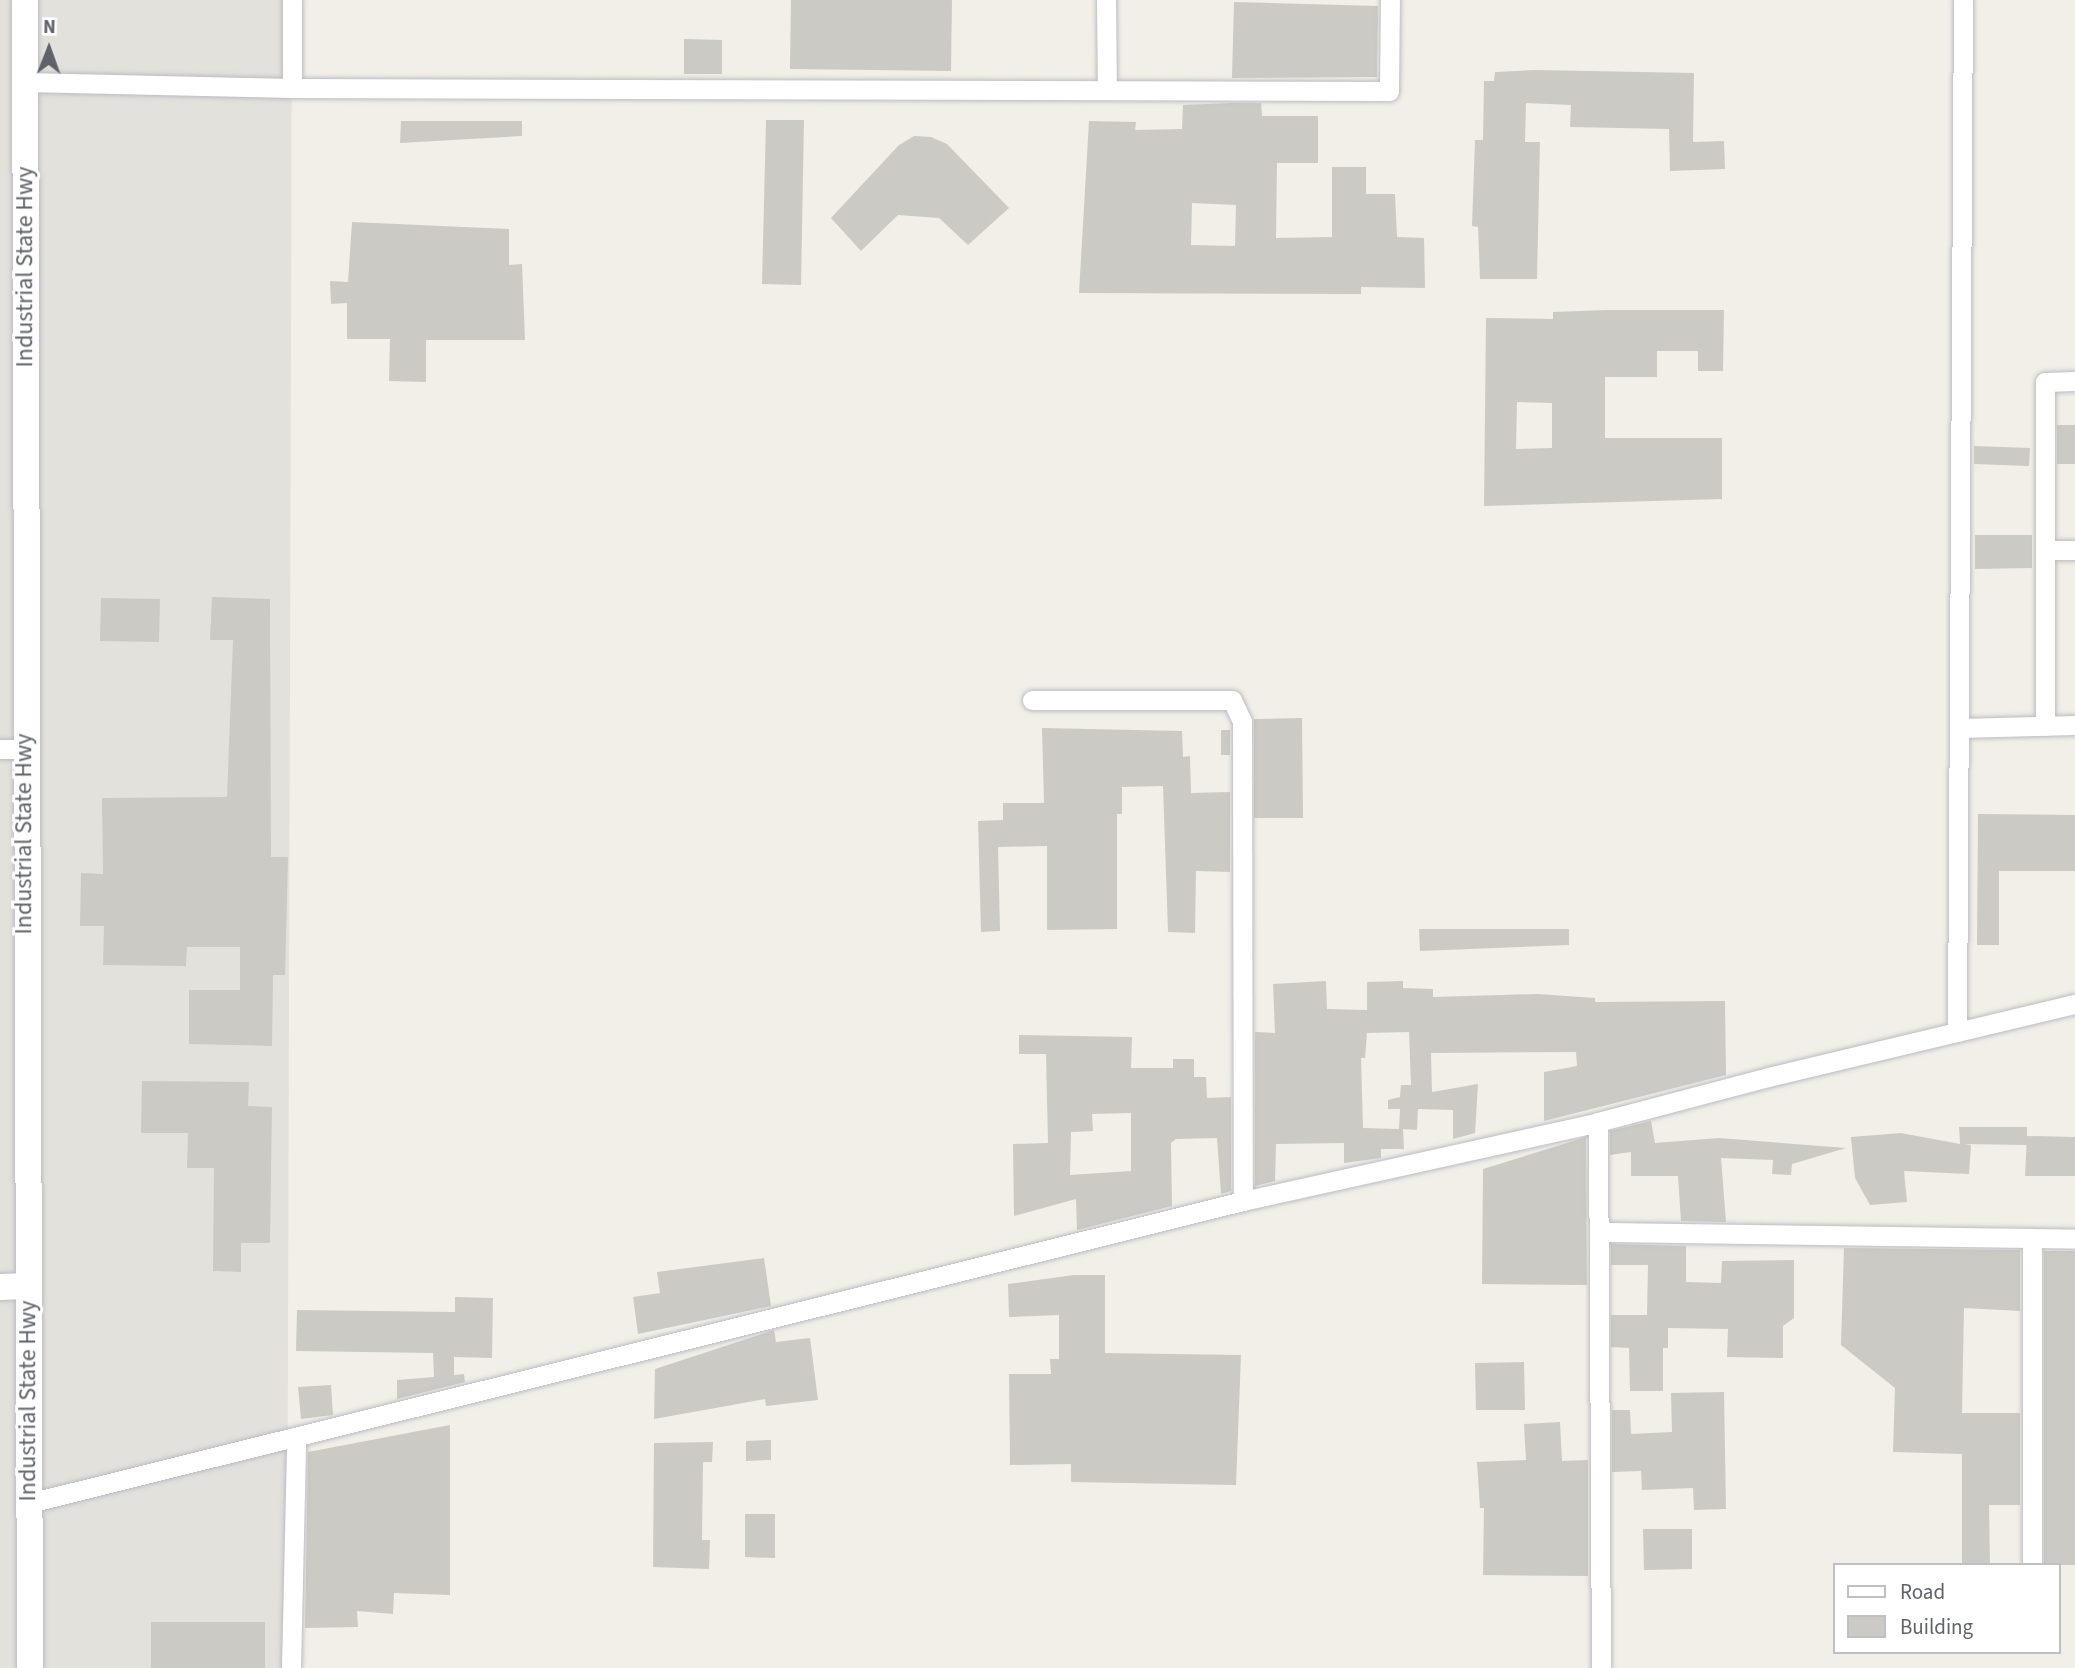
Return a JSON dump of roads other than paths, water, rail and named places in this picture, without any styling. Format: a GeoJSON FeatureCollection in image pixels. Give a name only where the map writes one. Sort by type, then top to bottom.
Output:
{"type":"FeatureCollection","features":[{"type":"Feature","properties":{"kind":"main road","name":"Industrial State Hwy"},"geometry":{"type":"LineString","coordinates":[[25,0],[12,749],[27,1286],[30,1668]]}},
{"type":"Feature","properties":{"kind":"main road"},"geometry":{"type":"LineString","coordinates":[[0,1287],[27,1286]]}},
{"type":"Feature","properties":{"kind":"street"},"geometry":{"type":"LineString","coordinates":[[292,0],[292,88]]}},
{"type":"Feature","properties":{"kind":"street"},"geometry":{"type":"LineString","coordinates":[[1107,0],[1107,89]]}},
{"type":"Feature","properties":{"kind":"street"},"geometry":{"type":"LineString","coordinates":[[25,82],[292,88],[1389,91],[1390,0]]}},
{"type":"Feature","properties":{"kind":"street"},"geometry":{"type":"LineString","coordinates":[[1957,1032],[1963,0]]}},
{"type":"Feature","properties":{"kind":"street"},"geometry":{"type":"LineString","coordinates":[[2045,726],[2045,382],[2075,382]]}},
{"type":"Feature","properties":{"kind":"street"},"geometry":{"type":"LineString","coordinates":[[2045,550],[2075,550]]}},
{"type":"Feature","properties":{"kind":"street"},"geometry":{"type":"LineString","coordinates":[[1032,701],[1232,701],[1242,721],[1243,1201]]}},
{"type":"Feature","properties":{"kind":"street"},"geometry":{"type":"LineString","coordinates":[[1959,728],[2075,725]]}},
{"type":"Feature","properties":{"kind":"street"},"geometry":{"type":"LineString","coordinates":[[29,1503],[296,1440],[1243,1201],[1598,1122],[2075,1004]]}},
{"type":"Feature","properties":{"kind":"street"},"geometry":{"type":"LineString","coordinates":[[1598,1122],[1601,1668]]}},
{"type":"Feature","properties":{"kind":"street"},"geometry":{"type":"LineString","coordinates":[[1600,1232],[2075,1239]]}},
{"type":"Feature","properties":{"kind":"street"},"geometry":{"type":"LineString","coordinates":[[2032,1239],[2032,1563]]}},
{"type":"Feature","properties":{"kind":"street"},"geometry":{"type":"LineString","coordinates":[[291,1668],[296,1440]]}}]}
